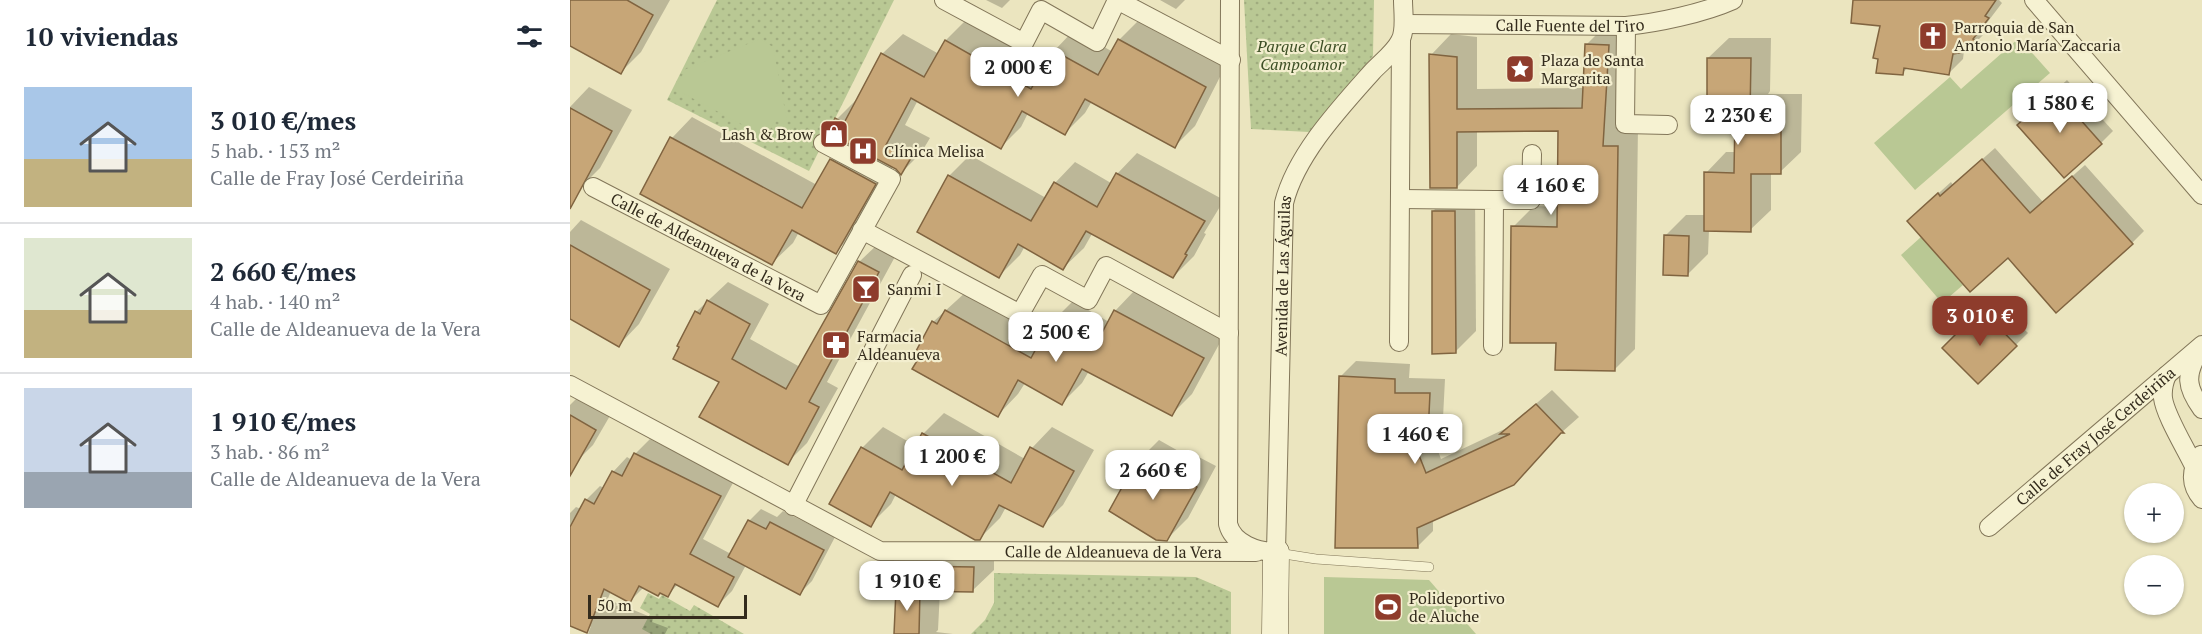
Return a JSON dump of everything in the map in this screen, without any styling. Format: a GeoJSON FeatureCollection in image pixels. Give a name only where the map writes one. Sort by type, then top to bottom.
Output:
{"type":"FeatureCollection","features":[{"type":"Feature","properties":{"kind":"street"},"geometry":{"type":"LineString","coordinates":[[944,0],[1024,43],[1041,10],[1097,42],[1117,0],[1230,60]]}},
{"type":"Feature","properties":{"kind":"street"},"geometry":{"type":"LineString","coordinates":[[1230,0],[1228,524],[1234,536],[1249,546],[1270,552]]}},
{"type":"Feature","properties":{"kind":"street"},"geometry":{"type":"LineString","coordinates":[[1400,342],[1403,0]]}},
{"type":"Feature","properties":{"kind":"street","name":"Calle Fuente del Tiro"},"geometry":{"type":"LineString","coordinates":[[1402,32],[1626,26],[1645,24],[1707,9],[1732,0]]}},
{"type":"Feature","properties":{"kind":"street"},"geometry":{"type":"LineString","coordinates":[[2034,0],[2202,195]]}},
{"type":"Feature","properties":{"kind":"street"},"geometry":{"type":"LineString","coordinates":[[1626,26],[1625,124],[1668,124]]}},
{"type":"Feature","properties":{"kind":"street","name":"Avenida de Las Águilas"},"geometry":{"type":"LineString","coordinates":[[1275,634],[1270,552],[1284,203],[1291,182],[1313,145],[1402,32]]}},
{"type":"Feature","properties":{"kind":"street","name":"Calle de Aldeanueva de la Vera"},"geometry":{"type":"LineString","coordinates":[[593,187],[821,305],[891,179],[823,143]]}},
{"type":"Feature","properties":{"kind":"street"},"geometry":{"type":"LineString","coordinates":[[1401,199],[1531,200],[1532,154]]}},
{"type":"Feature","properties":{"kind":"street"},"geometry":{"type":"LineString","coordinates":[[1493,346],[1494,200]]}},
{"type":"Feature","properties":{"kind":"street"},"geometry":{"type":"LineString","coordinates":[[862,230],[1020,314],[1042,275],[1088,300],[1106,266],[1229,333]]}},
{"type":"Feature","properties":{"kind":"street"},"geometry":{"type":"LineString","coordinates":[[793,506],[912,274]]}},
{"type":"Feature","properties":{"kind":"street"},"geometry":{"type":"LineString","coordinates":[[2202,346],[2192,363],[2190,376],[2191,393],[2202,409]]}},
{"type":"Feature","properties":{"kind":"street","name":"Calle de Fray José Cerdeiriña"},"geometry":{"type":"LineString","coordinates":[[1989,527],[2202,346]]}},
{"type":"Feature","properties":{"kind":"street"},"geometry":{"type":"LineString","coordinates":[[2167,375],[2163,386],[2166,410],[2198,460],[2193,484],[2202,499]]}},
{"type":"Feature","properties":{"kind":"street","name":"Calle de Aldeanueva de la Vera"},"geometry":{"type":"LineString","coordinates":[[570,385],[880,551],[1215,550],[1270,552]]}},
{"type":"Feature","properties":{"kind":"lane"},"geometry":{"type":"LineString","coordinates":[[1270,552],[1316,559],[1429,567]]}},
{"type":"Feature","properties":{"kind":"green space"},"geometry":{"type":"Polygon","coordinates":[[[717,0],[894,0],[809,171],[667,100],[717,0]]]}},
{"type":"Feature","properties":{"kind":"green space","name":"Parque Clara Campoamor"},"geometry":{"type":"Polygon","coordinates":[[[1244,0],[1374,0],[1373,56],[1309,132],[1251,129],[1244,0]]]}},
{"type":"Feature","properties":{"kind":"green space"},"geometry":{"type":"Polygon","coordinates":[[[2019,38],[2050,73],[1915,190],[1874,143],[1950,77],[1961,89],[2019,38]]]}},
{"type":"Feature","properties":{"kind":"green space"},"geometry":{"type":"Polygon","coordinates":[[[760,39],[773,47],[787,121],[785,125],[775,120],[766,137],[675,89],[686,69],[760,39]]]}},
{"type":"Feature","properties":{"kind":"green space"},"geometry":{"type":"Polygon","coordinates":[[[1921,237],[1963,285],[1942,303],[1901,255],[1921,237]]]}},
{"type":"Feature","properties":{"kind":"green space"},"geometry":{"type":"Polygon","coordinates":[[[994,573],[1196,577],[1231,592],[1231,634],[971,634],[985,620],[994,603],[994,573]]]}},
{"type":"Feature","properties":{"kind":"green space","name":"Polideportivo de Aluche"},"geometry":{"type":"Polygon","coordinates":[[[1324,577],[1429,580],[1476,634],[1324,634],[1324,577]]]}},
{"type":"Feature","properties":{"kind":"green space"},"geometry":{"type":"Polygon","coordinates":[[[648,593],[659,599],[662,595],[690,611],[694,605],[744,634],[651,634],[642,629],[650,614],[640,608],[648,593]]]}},
{"type":"Feature","properties":{"kind":"building"},"geometry":{"type":"Polygon","coordinates":[[[570,0],[627,0],[653,15],[621,74],[570,46],[570,0]]]}},
{"type":"Feature","properties":{"kind":"building","name":"Parroquia de San Antonio María Zaccaria"},"geometry":{"type":"Polygon","coordinates":[[[1853,0],[1996,0],[1985,16],[1989,18],[1973,39],[1976,41],[1969,51],[1953,54],[1949,75],[1904,68],[1903,75],[1876,73],[1878,59],[1873,58],[1880,26],[1851,23],[1853,0]]]}},
{"type":"Feature","properties":{"kind":"building"},"geometry":{"type":"Polygon","coordinates":[[[1118,39],[1206,87],[1175,148],[1085,99],[1065,135],[1022,111],[1001,149],[911,98],[886,145],[911,158],[901,175],[896,169],[828,133],[835,118],[844,123],[881,53],[924,77],[945,40],[1031,89],[1053,50],[1098,75],[1118,39]]]}},
{"type":"Feature","properties":{"kind":"building"},"geometry":{"type":"Polygon","coordinates":[[[1585,44],[1609,45],[1603,146],[1618,146],[1615,371],[1555,370],[1556,343],[1510,343],[1511,226],[1557,227],[1558,131],[1457,132],[1457,188],[1430,188],[1429,54],[1457,57],[1457,109],[1582,108],[1585,44]]]}},
{"type":"Feature","properties":{"kind":"building"},"geometry":{"type":"Polygon","coordinates":[[[1707,58],[1751,58],[1750,114],[1781,114],[1781,174],[1751,174],[1751,232],[1704,231],[1704,172],[1734,173],[1735,114],[1707,114],[1707,58]]]}},
{"type":"Feature","properties":{"kind":"building"},"geometry":{"type":"Polygon","coordinates":[[[2055,91],[2102,144],[2064,178],[2017,125],[2055,91]]]}},
{"type":"Feature","properties":{"kind":"building"},"geometry":{"type":"Polygon","coordinates":[[[570,108],[612,131],[570,209],[570,108]]]}},
{"type":"Feature","properties":{"kind":"building"},"geometry":{"type":"Polygon","coordinates":[[[670,137],[802,208],[830,159],[876,184],[836,254],[792,230],[772,265],[640,194],[670,137]]]}},
{"type":"Feature","properties":{"kind":"building"},"geometry":{"type":"Polygon","coordinates":[[[1982,159],[2030,213],[2072,176],[2133,244],[2056,313],[2008,258],[1970,292],[1907,221],[1938,193],[1940,196],[1982,159]]]}},
{"type":"Feature","properties":{"kind":"building"},"geometry":{"type":"Polygon","coordinates":[[[1116,173],[1205,221],[1173,278],[1086,231],[1063,270],[1018,244],[999,278],[917,232],[948,175],[1031,221],[1054,182],[1097,207],[1116,173]]]}},
{"type":"Feature","properties":{"kind":"building"},"geometry":{"type":"Polygon","coordinates":[[[1432,211],[1455,211],[1456,353],[1432,354],[1432,211]]]}},
{"type":"Feature","properties":{"kind":"building"},"geometry":{"type":"Polygon","coordinates":[[[1664,235],[1689,236],[1688,276],[1663,275],[1664,235]]]}},
{"type":"Feature","properties":{"kind":"building"},"geometry":{"type":"Polygon","coordinates":[[[570,245],[650,290],[619,347],[570,319],[570,245]]]}},
{"type":"Feature","properties":{"kind":"building"},"geometry":{"type":"Polygon","coordinates":[[[858,261],[879,272],[809,402],[819,407],[788,465],[699,417],[719,382],[673,359],[695,311],[700,314],[707,300],[750,324],[732,359],[786,389],[858,261]]]}},
{"type":"Feature","properties":{"kind":"building"},"geometry":{"type":"Polygon","coordinates":[[[1981,309],[2017,346],[1978,384],[1942,348],[1981,309]]]}},
{"type":"Feature","properties":{"kind":"building"},"geometry":{"type":"Polygon","coordinates":[[[945,310],[1031,358],[1051,321],[1095,346],[1114,310],[1204,358],[1172,416],[1082,369],[1062,405],[1018,380],[998,417],[912,369],[920,356],[915,353],[932,321],[937,324],[945,310]]]}},
{"type":"Feature","properties":{"kind":"building"},"geometry":{"type":"Polygon","coordinates":[[[1339,376],[1395,379],[1395,393],[1430,393],[1428,435],[1411,435],[1426,473],[1510,434],[1500,434],[1536,404],[1564,433],[1561,433],[1514,485],[1417,528],[1418,548],[1335,548],[1339,376]]]}},
{"type":"Feature","properties":{"kind":"building"},"geometry":{"type":"Polygon","coordinates":[[[570,415],[596,430],[570,476],[570,415]]]}},
{"type":"Feature","properties":{"kind":"building"},"geometry":{"type":"Polygon","coordinates":[[[922,433],[1011,483],[1030,447],[1074,471],[1043,527],[999,505],[980,540],[975,540],[890,492],[871,527],[829,504],[861,447],[902,470],[922,433]]]}},
{"type":"Feature","properties":{"kind":"building"},"geometry":{"type":"Polygon","coordinates":[[[634,453],[721,496],[690,554],[734,577],[718,607],[675,584],[668,597],[660,593],[658,596],[639,586],[630,603],[604,589],[587,633],[570,626],[570,527],[585,499],[594,504],[612,471],[622,476],[634,453]]]}},
{"type":"Feature","properties":{"kind":"building"},"geometry":{"type":"Polygon","coordinates":[[[1137,460],[1169,478],[1171,473],[1197,487],[1167,541],[1156,540],[1109,511],[1137,460]]]}},
{"type":"Feature","properties":{"kind":"building"},"geometry":{"type":"Polygon","coordinates":[[[748,520],[766,529],[770,522],[824,550],[800,595],[728,557],[748,520]]]}},
{"type":"Feature","properties":{"kind":"building"},"geometry":{"type":"Polygon","coordinates":[[[909,566],[974,567],[973,592],[909,591],[909,566]]]}},
{"type":"Feature","properties":{"kind":"building"},"geometry":{"type":"Polygon","coordinates":[[[896,590],[920,591],[919,634],[894,634],[896,590]]]}},
{"type":"Feature","properties":{"kind":"place","name":"Parroquia de San Antonio María Zaccaria"},"geometry":{"type":"Point","coordinates":[1933,36]}},
{"type":"Feature","properties":{"kind":"place","name":"Plaza de Santa Margarita"},"geometry":{"type":"Point","coordinates":[1520,69]}},
{"type":"Feature","properties":{"kind":"place","name":"Lash & Brow"},"geometry":{"type":"Point","coordinates":[834,134]}},
{"type":"Feature","properties":{"kind":"place","name":"Clínica Melisa"},"geometry":{"type":"Point","coordinates":[863,151]}},
{"type":"Feature","properties":{"kind":"place","name":"Sanmi I"},"geometry":{"type":"Point","coordinates":[866,289]}},
{"type":"Feature","properties":{"kind":"place","name":"Farmacia Aldeanueva"},"geometry":{"type":"Point","coordinates":[836,345]}},
{"type":"Feature","properties":{"kind":"place","name":"Polideportivo de Aluche"},"geometry":{"type":"Point","coordinates":[1388,607]}}]}
